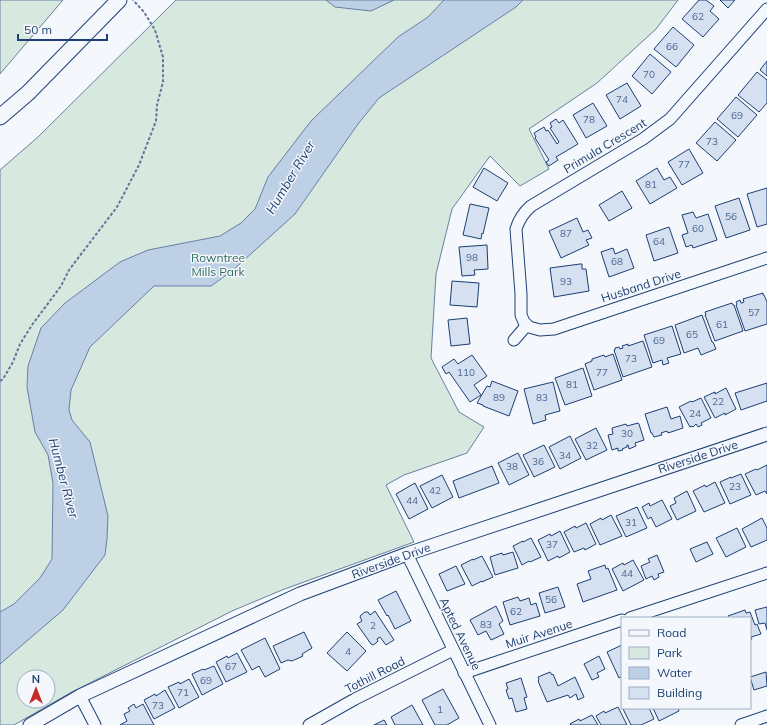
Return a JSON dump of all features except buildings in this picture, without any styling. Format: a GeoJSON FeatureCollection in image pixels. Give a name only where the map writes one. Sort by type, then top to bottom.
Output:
{"type":"FeatureCollection","features":[{"type":"Feature","properties":{"kind":"main road"},"geometry":{"type":"LineString","coordinates":[[0,117],[28,93],[119,0]]}},
{"type":"Feature","properties":{"kind":"street","name":"Primula Crescent"},"geometry":{"type":"LineString","coordinates":[[526,323],[521,315],[521,294],[516,229],[521,216],[531,206],[643,139],[670,119],[767,9]]}},
{"type":"Feature","properties":{"kind":"street","name":"Husband Drive"},"geometry":{"type":"LineString","coordinates":[[526,323],[530,327],[540,330],[554,329],[767,258]]}},
{"type":"Feature","properties":{"kind":"street"},"geometry":{"type":"LineString","coordinates":[[514,340],[526,323]]}},
{"type":"Feature","properties":{"kind":"street","name":"Riverside Drive"},"geometry":{"type":"LineString","coordinates":[[30,725],[80,696],[300,594],[407,554],[767,434]]}},
{"type":"Feature","properties":{"kind":"street","name":"Apted Avenue"},"geometry":{"type":"LineString","coordinates":[[407,554],[490,725]]}},
{"type":"Feature","properties":{"kind":"street"},"geometry":{"type":"LineString","coordinates":[[633,617],[767,572]]}},
{"type":"Feature","properties":{"kind":"street","name":"Muir Avenue"},"geometry":{"type":"LineString","coordinates":[[464,673],[621,620]]}},
{"type":"Feature","properties":{"kind":"street","name":"Tothill Road"},"geometry":{"type":"LineString","coordinates":[[309,725],[355,699],[453,650]]}},
{"type":"Feature","properties":{"kind":"street"},"geometry":{"type":"LineString","coordinates":[[80,696],[95,725]]}},
{"type":"Feature","properties":{"kind":"street"},"geometry":{"type":"LineString","coordinates":[[741,725],[767,716]]}},
{"type":"Feature","properties":{"kind":"path"},"geometry":{"type":"LineString","coordinates":[[0,381],[3,379],[13,362],[20,344],[61,286],[69,270],[117,207],[139,165],[152,134],[156,121],[163,82],[163,57],[155,30],[144,12],[133,0]]}},
{"type":"Feature","properties":{"kind":"green space"},"geometry":{"type":"Polygon","coordinates":[[[0,0],[63,0],[0,74],[0,0]]]}},
{"type":"Feature","properties":{"kind":"green space","name":"Rowntree Mills Park"},"geometry":{"type":"Polygon","coordinates":[[[176,0],[678,0],[656,29],[597,83],[529,129],[549,169],[520,186],[490,156],[452,209],[436,274],[431,358],[459,412],[484,427],[467,453],[404,475],[386,485],[414,542],[282,590],[232,611],[56,701],[56,669],[16,669],[16,709],[42,709],[14,725],[0,725],[0,170],[38,137],[176,0]]]}},
{"type":"Feature","properties":{"kind":"water"},"geometry":{"type":"Polygon","coordinates":[[[326,0],[394,0],[371,11],[335,7],[326,0]]]}},
{"type":"Feature","properties":{"kind":"water","name":"Humber River"},"geometry":{"type":"Polygon","coordinates":[[[444,0],[523,0],[516,7],[379,98],[358,124],[295,214],[232,271],[211,286],[154,286],[90,347],[71,390],[69,410],[72,420],[90,442],[108,516],[105,555],[63,610],[0,664],[0,612],[14,604],[40,578],[52,559],[53,483],[48,455],[35,432],[27,387],[28,366],[41,328],[65,303],[120,262],[148,250],[220,236],[241,223],[255,209],[268,177],[311,121],[398,37],[428,17],[444,0]]]}}]}
